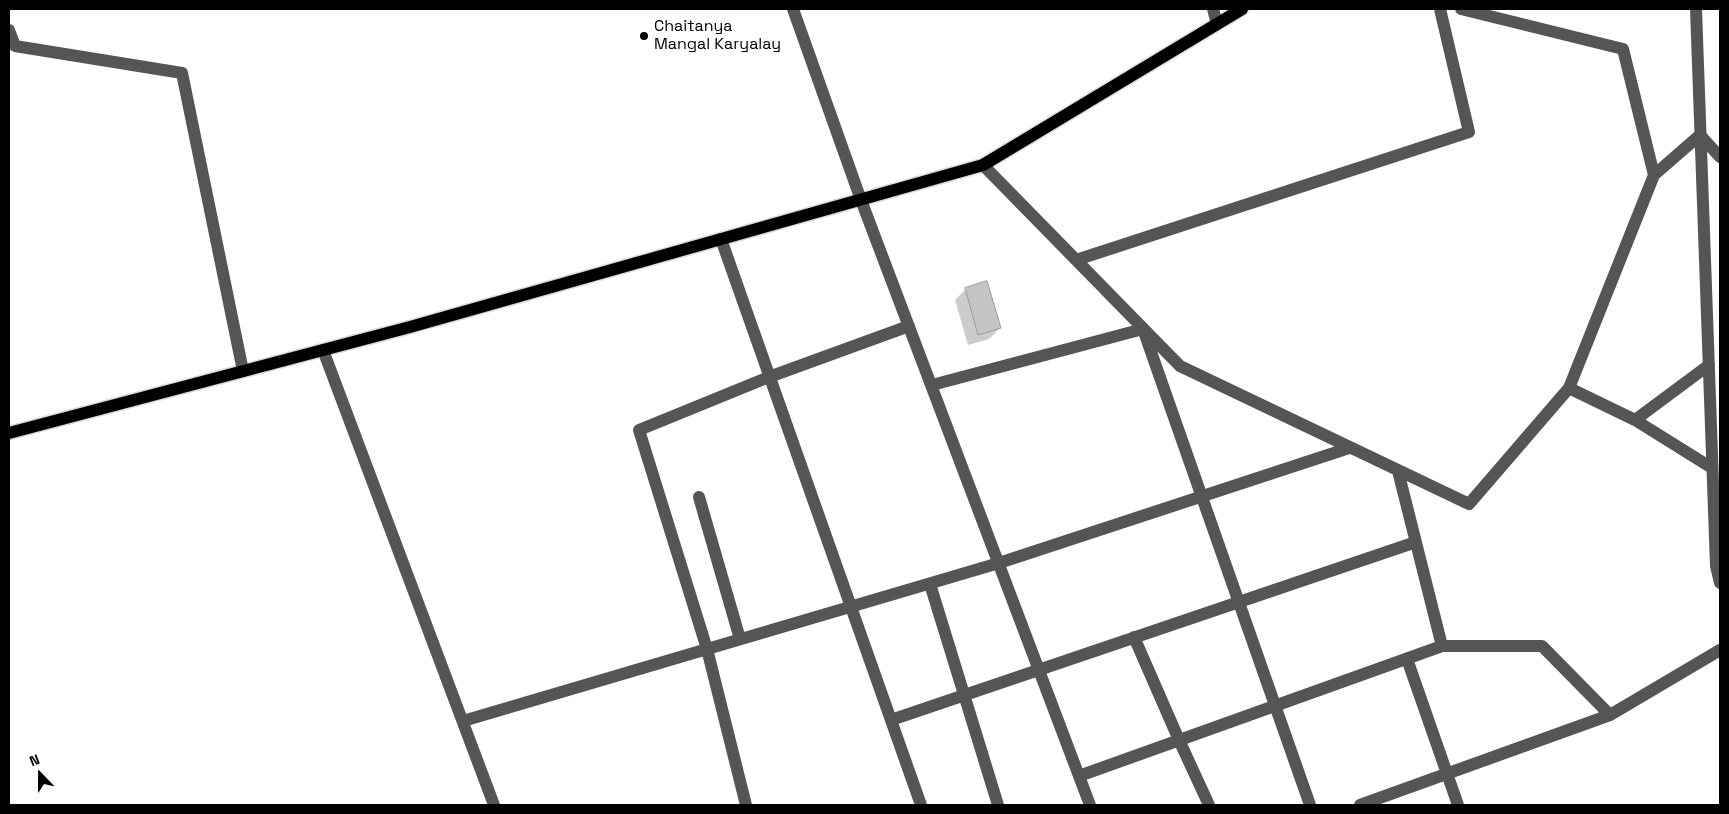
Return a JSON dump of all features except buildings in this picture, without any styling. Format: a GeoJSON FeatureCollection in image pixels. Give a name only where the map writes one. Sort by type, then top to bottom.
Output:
{"type":"FeatureCollection","features":[{"type":"Feature","properties":{"kind":"main road"},"geometry":{"type":"LineString","coordinates":[[9,433],[323,350],[983,165],[1242,9]]}},
{"type":"Feature","properties":{"kind":"street"},"geometry":{"type":"LineString","coordinates":[[793,9],[861,200],[1090,805]]}},
{"type":"Feature","properties":{"kind":"street"},"geometry":{"type":"LineString","coordinates":[[1213,9],[1218,24]]}},
{"type":"Feature","properties":{"kind":"street"},"geometry":{"type":"LineString","coordinates":[[1076,260],[1469,132],[1440,9]]}},
{"type":"Feature","properties":{"kind":"street"},"geometry":{"type":"LineString","coordinates":[[1461,9],[1623,49],[1654,175]]}},
{"type":"Feature","properties":{"kind":"street"},"geometry":{"type":"LineString","coordinates":[[1696,9],[1716,566],[1720,583]]}},
{"type":"Feature","properties":{"kind":"street"},"geometry":{"type":"LineString","coordinates":[[9,30],[15,46],[182,73],[243,371]]}},
{"type":"Feature","properties":{"kind":"street"},"geometry":{"type":"LineString","coordinates":[[983,165],[1180,366],[1398,472],[1469,504],[1569,388],[1654,175],[1700,135]]}},
{"type":"Feature","properties":{"kind":"street"},"geometry":{"type":"LineString","coordinates":[[1700,135],[1720,157]]}},
{"type":"Feature","properties":{"kind":"street"},"geometry":{"type":"LineString","coordinates":[[721,239],[921,805]]}},
{"type":"Feature","properties":{"kind":"street"},"geometry":{"type":"LineString","coordinates":[[746,805],[707,649],[638,430],[770,377],[909,326]]}},
{"type":"Feature","properties":{"kind":"street"},"geometry":{"type":"LineString","coordinates":[[932,385],[1143,329]]}},
{"type":"Feature","properties":{"kind":"street"},"geometry":{"type":"LineString","coordinates":[[1143,329],[1310,805]]}},
{"type":"Feature","properties":{"kind":"street"},"geometry":{"type":"LineString","coordinates":[[323,350],[494,805]]}},
{"type":"Feature","properties":{"kind":"street"},"geometry":{"type":"LineString","coordinates":[[1635,420],[1708,365]]}},
{"type":"Feature","properties":{"kind":"street"},"geometry":{"type":"LineString","coordinates":[[1569,388],[1635,420],[1712,468]]}},
{"type":"Feature","properties":{"kind":"street"},"geometry":{"type":"LineString","coordinates":[[463,721],[999,563],[1349,448]]}},
{"type":"Feature","properties":{"kind":"street"},"geometry":{"type":"LineString","coordinates":[[1398,472],[1442,646]]}},
{"type":"Feature","properties":{"kind":"street"},"geometry":{"type":"LineString","coordinates":[[699,497],[740,639]]}},
{"type":"Feature","properties":{"kind":"street"},"geometry":{"type":"LineString","coordinates":[[891,720],[1416,542]]}},
{"type":"Feature","properties":{"kind":"street"},"geometry":{"type":"LineString","coordinates":[[930,584],[998,804]]}},
{"type":"Feature","properties":{"kind":"street"},"geometry":{"type":"LineString","coordinates":[[1134,637],[1209,805]]}},
{"type":"Feature","properties":{"kind":"street"},"geometry":{"type":"LineString","coordinates":[[1079,776],[1442,646],[1542,646],[1610,715]]}},
{"type":"Feature","properties":{"kind":"street"},"geometry":{"type":"LineString","coordinates":[[1360,805],[1610,715],[1720,650]]}},
{"type":"Feature","properties":{"kind":"street"},"geometry":{"type":"LineString","coordinates":[[1407,659],[1458,805]]}},
{"type":"Feature","properties":{"kind":"place","name":"Chaitanya Mangal Karyalay"},"geometry":{"type":"Point","coordinates":[644,36]}}]}
